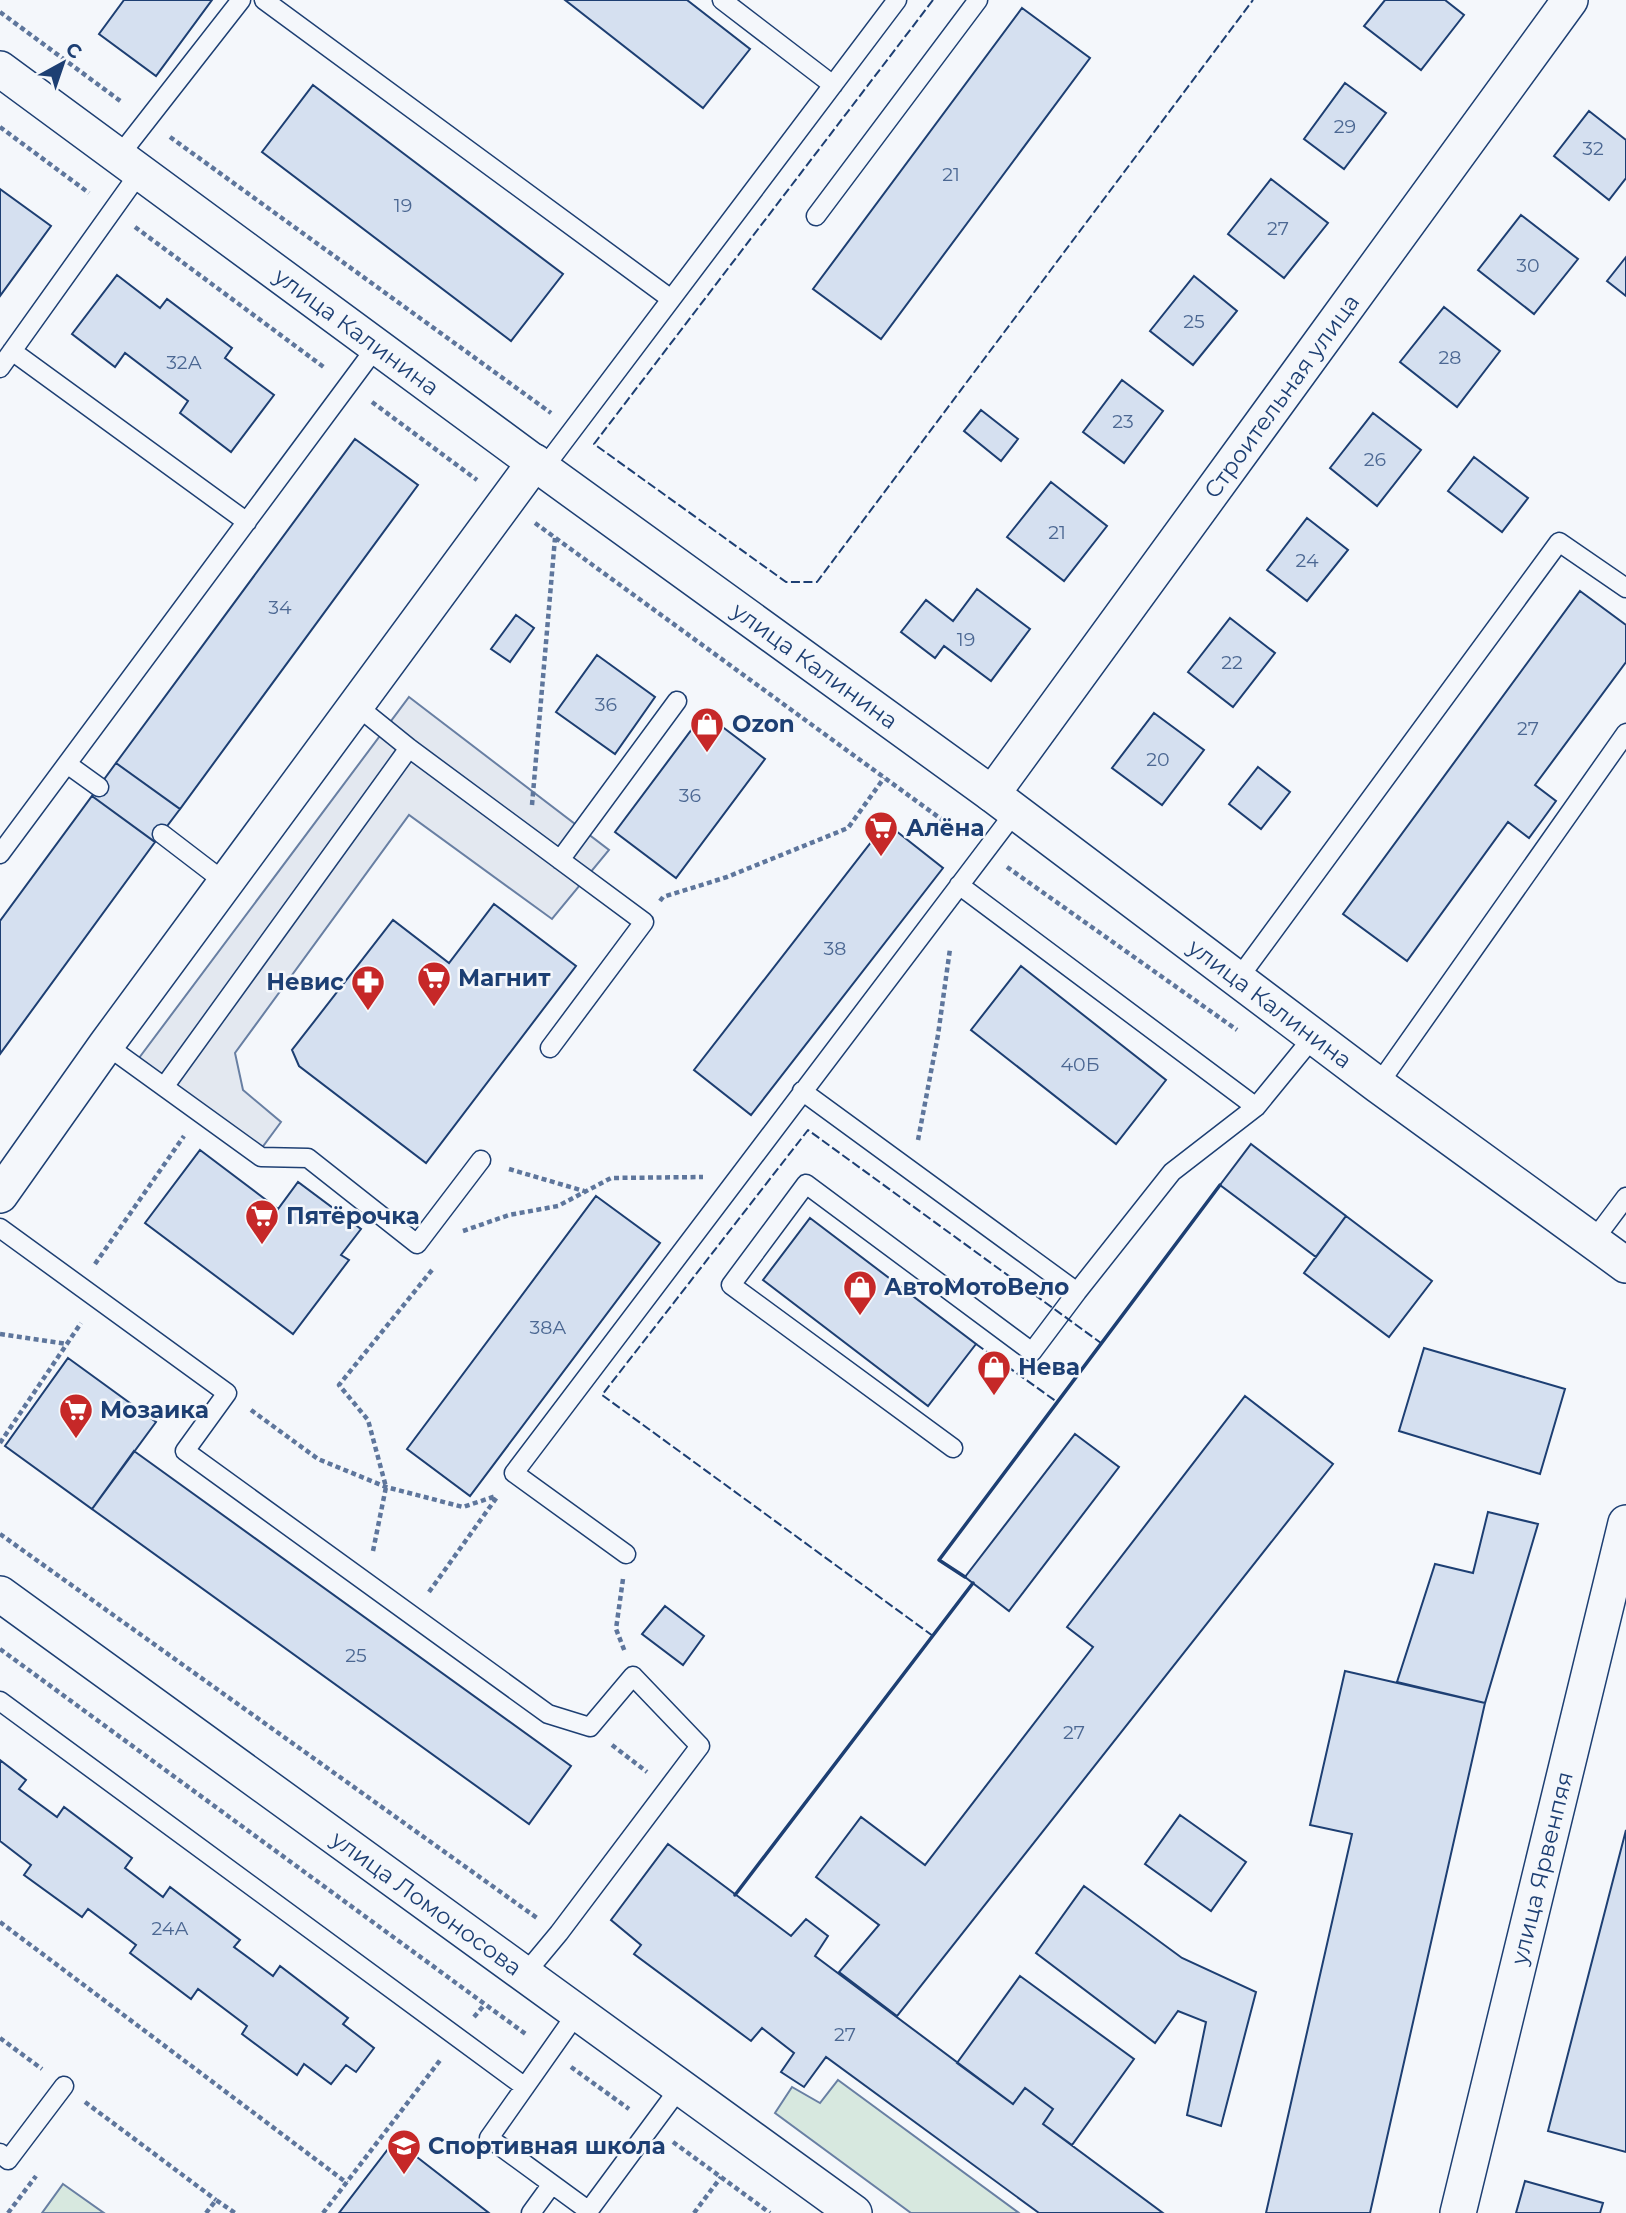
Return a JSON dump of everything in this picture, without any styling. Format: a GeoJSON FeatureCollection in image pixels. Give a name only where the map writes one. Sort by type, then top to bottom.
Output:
{"type":"FeatureCollection","features":[{"type":"Feature","properties":{"kind":"street","name":"Строительная улица"},"geometry":{"type":"LineString","coordinates":[[1003,803],[1570,0]]}},
{"type":"Feature","properties":{"kind":"street","name":"улица Калинина"},"geometry":{"type":"LineString","coordinates":[[0,69],[1003,803],[1378,1085],[1626,1265]]}},
{"type":"Feature","properties":{"kind":"street"},"geometry":{"type":"LineString","coordinates":[[0,1195],[106,1045],[506,502],[539,465]]}},
{"type":"Feature","properties":{"kind":"street","name":"улица Ярвенпяя"},"geometry":{"type":"LineString","coordinates":[[1458,2213],[1626,1523]]}},
{"type":"Feature","properties":{"kind":"street","name":"улица Ломоносова"},"geometry":{"type":"LineString","coordinates":[[0,1594],[853,2213]]}},
{"type":"Feature","properties":{"kind":"lane"},"geometry":{"type":"LineString","coordinates":[[0,368],[113,211],[146,120],[241,0]]}},
{"type":"Feature","properties":{"kind":"lane"},"geometry":{"type":"LineString","coordinates":[[264,0],[671,299]]}},
{"type":"Feature","properties":{"kind":"lane"},"geometry":{"type":"LineString","coordinates":[[722,0],[833,85]]}},
{"type":"Feature","properties":{"kind":"lane"},"geometry":{"type":"LineString","coordinates":[[539,465],[573,429],[897,0]]}},
{"type":"Feature","properties":{"kind":"lane"},"geometry":{"type":"LineString","coordinates":[[816,216],[978,0]]}},
{"type":"Feature","properties":{"kind":"lane"},"geometry":{"type":"LineString","coordinates":[[0,854],[377,346]]}},
{"type":"Feature","properties":{"kind":"lane"},"geometry":{"type":"LineString","coordinates":[[12,351],[247,522]]}},
{"type":"Feature","properties":{"kind":"lane"},"geometry":{"type":"LineString","coordinates":[[1238,979],[1559,542],[1626,588]]}},
{"type":"Feature","properties":{"kind":"lane"},"geometry":{"type":"LineString","coordinates":[[560,860],[677,702]]}},
{"type":"Feature","properties":{"kind":"lane"},"geometry":{"type":"LineString","coordinates":[[357,706],[409,748],[643,922],[550,1048]]}},
{"type":"Feature","properties":{"kind":"lane"},"geometry":{"type":"LineString","coordinates":[[1378,1085],[1626,733]]}},
{"type":"Feature","properties":{"kind":"lane"},"geometry":{"type":"LineString","coordinates":[[164,1087],[409,748]]}},
{"type":"Feature","properties":{"kind":"lane"},"geometry":{"type":"LineString","coordinates":[[67,764],[99,787]]}},
{"type":"Feature","properties":{"kind":"lane"},"geometry":{"type":"LineString","coordinates":[[626,1554],[514,1473],[985,851],[1003,803]]}},
{"type":"Feature","properties":{"kind":"lane"},"geometry":{"type":"LineString","coordinates":[[162,834],[226,883]]}},
{"type":"Feature","properties":{"kind":"lane"},"geometry":{"type":"LineString","coordinates":[[959,885],[1256,1107]]}},
{"type":"Feature","properties":{"kind":"lane"},"geometry":{"type":"LineString","coordinates":[[953,1448],[731,1285],[806,1184],[1032,1352],[1172,1172],[1256,1107],[1314,1036]]}},
{"type":"Feature","properties":{"kind":"lane"},"geometry":{"type":"LineString","coordinates":[[106,1045],[261,1157],[308,1158],[417,1244],[481,1160]]}},
{"type":"Feature","properties":{"kind":"lane"},"geometry":{"type":"LineString","coordinates":[[802,1091],[1077,1292]]}},
{"type":"Feature","properties":{"kind":"lane"},"geometry":{"type":"LineString","coordinates":[[1593,1241],[1626,1198]]}},
{"type":"Feature","properties":{"kind":"lane"},"geometry":{"type":"LineString","coordinates":[[0,1228],[227,1393],[185,1451],[548,1714],[590,1727],[633,1676],[700,1746],[559,1933],[524,1975]]}},
{"type":"Feature","properties":{"kind":"lane"},"geometry":{"type":"LineString","coordinates":[[0,1701],[524,2088]]}},
{"type":"Feature","properties":{"kind":"lane"},"geometry":{"type":"LineString","coordinates":[[577,2013],[489,2138],[588,2212],[681,2086]]}},
{"type":"Feature","properties":{"kind":"lane"},"geometry":{"type":"LineString","coordinates":[[0,2153],[8,2160],[64,2086]]}},
{"type":"Feature","properties":{"kind":"lane"},"geometry":{"type":"LineString","coordinates":[[531,2213],[552,2184]]}},
{"type":"Feature","properties":{"kind":"path"},"geometry":{"type":"LineString","coordinates":[[0,12],[573,429]]}},
{"type":"Feature","properties":{"kind":"path"},"geometry":{"type":"LineString","coordinates":[[0,127],[884,778],[1289,1067]]}},
{"type":"Feature","properties":{"kind":"path"},"geometry":{"type":"LineString","coordinates":[[529,837],[555,538]]}},
{"type":"Feature","properties":{"kind":"path"},"geometry":{"type":"LineString","coordinates":[[643,922],[663,897],[727,877],[848,828],[884,778]]}},
{"type":"Feature","properties":{"kind":"path"},"geometry":{"type":"LineString","coordinates":[[912,1171],[938,1035],[959,885]]}},
{"type":"Feature","properties":{"kind":"path"},"geometry":{"type":"LineString","coordinates":[[79,1286],[200,1112]]}},
{"type":"Feature","properties":{"kind":"path"},"geometry":{"type":"LineString","coordinates":[[481,1160],[585,1191]]}},
{"type":"Feature","properties":{"kind":"path"},"geometry":{"type":"LineString","coordinates":[[455,1241],[463,1231],[509,1214],[558,1206],[611,1178],[737,1177]]}},
{"type":"Feature","properties":{"kind":"path"},"geometry":{"type":"LineString","coordinates":[[366,1583],[386,1487],[368,1420],[339,1385],[438,1262]]}},
{"type":"Feature","properties":{"kind":"path"},"geometry":{"type":"LineString","coordinates":[[0,1443],[97,1300]]}},
{"type":"Feature","properties":{"kind":"path"},"geometry":{"type":"LineString","coordinates":[[0,1334],[67,1344]]}},
{"type":"Feature","properties":{"kind":"path"},"geometry":{"type":"LineString","coordinates":[[227,1393],[318,1459],[386,1487],[463,1507],[498,1495],[412,1615]]}},
{"type":"Feature","properties":{"kind":"path"},"geometry":{"type":"LineString","coordinates":[[0,1429],[6,1434]]}},
{"type":"Feature","properties":{"kind":"path"},"geometry":{"type":"LineString","coordinates":[[0,1534],[559,1933]]}},
{"type":"Feature","properties":{"kind":"path"},"geometry":{"type":"LineString","coordinates":[[626,1554],[616,1629],[633,1676]]}},
{"type":"Feature","properties":{"kind":"path"},"geometry":{"type":"LineString","coordinates":[[0,1649],[769,2213]]}},
{"type":"Feature","properties":{"kind":"path"},"geometry":{"type":"LineString","coordinates":[[590,1727],[668,1788]]}},
{"type":"Feature","properties":{"kind":"path"},"geometry":{"type":"LineString","coordinates":[[0,1922],[346,2183]]}},
{"type":"Feature","properties":{"kind":"path"},"geometry":{"type":"LineString","coordinates":[[323,2213],[485,2004]]}},
{"type":"Feature","properties":{"kind":"path"},"geometry":{"type":"LineString","coordinates":[[0,2038],[235,2213]]}},
{"type":"Feature","properties":{"kind":"path"},"geometry":{"type":"LineString","coordinates":[[694,2213],[721,2178]]}},
{"type":"Feature","properties":{"kind":"path"},"geometry":{"type":"LineString","coordinates":[[206,2213],[216,2200]]}},
{"type":"Feature","properties":{"kind":"shaded area"},"geometry":{"type":"Polygon","coordinates":[[[409,697],[609,850],[552,919],[409,815],[235,1053],[243,1090],[281,1122],[261,1149],[139,1058],[409,697]]]}},
{"type":"Feature","properties":{"kind":"shaded area"},"geometry":{"type":"Polygon","coordinates":[[[838,2080],[1019,2213],[911,2213],[775,2113],[792,2087],[820,2103],[838,2080]]]}},
{"type":"Feature","properties":{"kind":"shaded area"},"geometry":{"type":"Polygon","coordinates":[[[63,2184],[104,2213],[42,2213],[63,2184]]]}},
{"type":"Feature","properties":{"kind":"building"},"geometry":{"type":"Polygon","coordinates":[[[124,0],[212,0],[156,76],[99,34],[124,0]]]}},
{"type":"Feature","properties":{"kind":"building"},"geometry":{"type":"Polygon","coordinates":[[[565,0],[687,0],[750,49],[703,108],[565,0]]]}},
{"type":"Feature","properties":{"kind":"building"},"geometry":{"type":"Polygon","coordinates":[[[1385,0],[1445,0],[1464,15],[1421,70],[1364,26],[1385,0]]]}},
{"type":"Feature","properties":{"kind":"building"},"geometry":{"type":"Polygon","coordinates":[[[1022,8],[1090,58],[881,339],[813,289],[1022,8]]]}},
{"type":"Feature","properties":{"kind":"building"},"geometry":{"type":"Polygon","coordinates":[[[1345,83],[1386,113],[1344,169],[1304,139],[1345,83]]]}},
{"type":"Feature","properties":{"kind":"building"},"geometry":{"type":"Polygon","coordinates":[[[313,85],[563,274],[511,341],[262,152],[313,85]]]}},
{"type":"Feature","properties":{"kind":"building"},"geometry":{"type":"Polygon","coordinates":[[[1589,111],[1626,140],[1626,178],[1609,200],[1554,156],[1589,111]]]}},
{"type":"Feature","properties":{"kind":"building"},"geometry":{"type":"Polygon","coordinates":[[[1271,179],[1328,223],[1284,278],[1228,234],[1271,179]]]}},
{"type":"Feature","properties":{"kind":"building"},"geometry":{"type":"Polygon","coordinates":[[[0,189],[51,226],[0,296],[0,189]]]}},
{"type":"Feature","properties":{"kind":"building"},"geometry":{"type":"Polygon","coordinates":[[[1521,215],[1578,259],[1534,314],[1478,270],[1521,215]]]}},
{"type":"Feature","properties":{"kind":"building"},"geometry":{"type":"Polygon","coordinates":[[[1626,257],[1626,296],[1607,281],[1626,257]]]}},
{"type":"Feature","properties":{"kind":"building"},"geometry":{"type":"Polygon","coordinates":[[[117,275],[160,308],[167,299],[232,348],[225,358],[274,395],[231,452],[180,413],[188,401],[125,353],[115,367],[72,334],[117,275]]]}},
{"type":"Feature","properties":{"kind":"building"},"geometry":{"type":"Polygon","coordinates":[[[1194,276],[1237,311],[1193,365],[1150,331],[1194,276]]]}},
{"type":"Feature","properties":{"kind":"building"},"geometry":{"type":"Polygon","coordinates":[[[1444,307],[1500,351],[1457,407],[1400,362],[1444,307]]]}},
{"type":"Feature","properties":{"kind":"building"},"geometry":{"type":"Polygon","coordinates":[[[1122,380],[1163,411],[1124,463],[1083,432],[1122,380]]]}},
{"type":"Feature","properties":{"kind":"building"},"geometry":{"type":"Polygon","coordinates":[[[981,410],[1018,439],[1001,461],[964,431],[981,410]]]}},
{"type":"Feature","properties":{"kind":"building"},"geometry":{"type":"Polygon","coordinates":[[[1373,413],[1421,450],[1377,506],[1330,468],[1373,413]]]}},
{"type":"Feature","properties":{"kind":"building"},"geometry":{"type":"Polygon","coordinates":[[[355,439],[418,485],[180,809],[116,763],[355,439]]]}},
{"type":"Feature","properties":{"kind":"building"},"geometry":{"type":"Polygon","coordinates":[[[1474,457],[1528,498],[1502,532],[1448,491],[1474,457]]]}},
{"type":"Feature","properties":{"kind":"building"},"geometry":{"type":"Polygon","coordinates":[[[1051,482],[1107,526],[1064,581],[1007,537],[1051,482]]]}},
{"type":"Feature","properties":{"kind":"building"},"geometry":{"type":"Polygon","coordinates":[[[1307,518],[1348,550],[1307,601],[1267,570],[1307,518]]]}},
{"type":"Feature","properties":{"kind":"building"},"geometry":{"type":"Polygon","coordinates":[[[977,589],[1030,629],[991,681],[944,646],[935,658],[901,632],[926,600],[953,621],[977,589]]]}},
{"type":"Feature","properties":{"kind":"building"},"geometry":{"type":"Polygon","coordinates":[[[1580,591],[1626,625],[1626,662],[1535,785],[1556,801],[1543,819],[1529,838],[1508,822],[1407,961],[1343,914],[1580,591]]]}},
{"type":"Feature","properties":{"kind":"building"},"geometry":{"type":"Polygon","coordinates":[[[516,615],[534,628],[510,662],[491,649],[516,615]]]}},
{"type":"Feature","properties":{"kind":"building"},"geometry":{"type":"Polygon","coordinates":[[[1230,618],[1275,653],[1233,707],[1188,672],[1230,618]]]}},
{"type":"Feature","properties":{"kind":"building"},"geometry":{"type":"Polygon","coordinates":[[[597,655],[655,697],[615,754],[556,712],[597,655]]]}},
{"type":"Feature","properties":{"kind":"building"},"geometry":{"type":"Polygon","coordinates":[[[704,713],[765,759],[676,878],[615,832],[704,713]]]}},
{"type":"Feature","properties":{"kind":"building"},"geometry":{"type":"Polygon","coordinates":[[[1154,713],[1204,750],[1162,805],[1112,768],[1154,713]]]}},
{"type":"Feature","properties":{"kind":"building"},"geometry":{"type":"Polygon","coordinates":[[[116,763],[180,809],[155,842],[92,796],[116,763]]]}},
{"type":"Feature","properties":{"kind":"building"},"geometry":{"type":"Polygon","coordinates":[[[1258,767],[1290,792],[1261,829],[1229,804],[1258,767]]]}},
{"type":"Feature","properties":{"kind":"building"},"geometry":{"type":"Polygon","coordinates":[[[92,796],[155,842],[0,1054],[0,921],[92,796]]]}},
{"type":"Feature","properties":{"kind":"building"},"geometry":{"type":"Polygon","coordinates":[[[886,823],[943,868],[751,1115],[694,1070],[886,823]]]}},
{"type":"Feature","properties":{"kind":"building","name":"Магнит"},"geometry":{"type":"Polygon","coordinates":[[[494,904],[576,966],[426,1163],[299,1066],[292,1050],[393,920],[449,963],[494,904]]]}},
{"type":"Feature","properties":{"kind":"building"},"geometry":{"type":"Polygon","coordinates":[[[1021,966],[1166,1080],[1116,1144],[971,1030],[1021,966]]]}},
{"type":"Feature","properties":{"kind":"building"},"geometry":{"type":"Polygon","coordinates":[[[1251,1144],[1346,1216],[1316,1257],[1220,1185],[1251,1144]]]}},
{"type":"Feature","properties":{"kind":"building","name":"Пятёрочка"},"geometry":{"type":"Polygon","coordinates":[[[200,1150],[278,1209],[298,1182],[361,1229],[341,1255],[349,1260],[293,1334],[145,1223],[200,1150]]]}},
{"type":"Feature","properties":{"kind":"building"},"geometry":{"type":"Polygon","coordinates":[[[596,1196],[660,1243],[470,1496],[407,1449],[596,1196]]]}},
{"type":"Feature","properties":{"kind":"building"},"geometry":{"type":"Polygon","coordinates":[[[1346,1216],[1432,1281],[1389,1337],[1304,1273],[1346,1216]]]}},
{"type":"Feature","properties":{"kind":"building"},"geometry":{"type":"Polygon","coordinates":[[[810,1218],[976,1344],[928,1406],[763,1280],[810,1218]]]}},
{"type":"Feature","properties":{"kind":"building"},"geometry":{"type":"Polygon","coordinates":[[[1424,1348],[1565,1389],[1540,1474],[1399,1431],[1424,1348]]]}},
{"type":"Feature","properties":{"kind":"building","name":"Мозаика"},"geometry":{"type":"Polygon","coordinates":[[[68,1358],[156,1422],[92,1509],[5,1446],[68,1358]]]}},
{"type":"Feature","properties":{"kind":"building"},"geometry":{"type":"Polygon","coordinates":[[[1245,1396],[1333,1464],[897,2016],[839,1972],[879,1925],[816,1877],[861,1817],[925,1865],[1093,1647],[1067,1627],[1245,1396]]]}},
{"type":"Feature","properties":{"kind":"building"},"geometry":{"type":"Polygon","coordinates":[[[1075,1434],[1119,1467],[1009,1611],[965,1577],[1075,1434]]]}},
{"type":"Feature","properties":{"kind":"building"},"geometry":{"type":"Polygon","coordinates":[[[134,1451],[571,1766],[529,1824],[92,1509],[134,1451]]]}},
{"type":"Feature","properties":{"kind":"building"},"geometry":{"type":"Polygon","coordinates":[[[1488,1512],[1538,1524],[1485,1703],[1397,1682],[1435,1564],[1473,1573],[1488,1512]]]}},
{"type":"Feature","properties":{"kind":"building"},"geometry":{"type":"Polygon","coordinates":[[[665,1606],[704,1636],[683,1665],[642,1634],[665,1606]]]}},
{"type":"Feature","properties":{"kind":"building"},"geometry":{"type":"Polygon","coordinates":[[[1345,1671],[1485,1703],[1370,2213],[1266,2213],[1352,1834],[1310,1825],[1345,1671]]]}},
{"type":"Feature","properties":{"kind":"building"},"geometry":{"type":"Polygon","coordinates":[[[0,1760],[26,1780],[19,1789],[57,1817],[64,1807],[132,1858],[125,1868],[163,1897],[170,1887],[240,1940],[234,1947],[273,1976],[280,1966],[348,2018],[343,2024],[374,2048],[356,2072],[346,2065],[331,2084],[304,2064],[297,2075],[242,2034],[247,2026],[198,1989],[191,1999],[130,1953],[136,1945],[88,1909],[82,1917],[24,1875],[31,1865],[0,1841],[0,1760]]]}},
{"type":"Feature","properties":{"kind":"building"},"geometry":{"type":"Polygon","coordinates":[[[1180,1815],[1246,1862],[1211,1911],[1145,1864],[1180,1815]]]}},
{"type":"Feature","properties":{"kind":"building"},"geometry":{"type":"Polygon","coordinates":[[[1626,1830],[1626,2152],[1548,2131],[1626,1830]]]}},
{"type":"Feature","properties":{"kind":"building"},"geometry":{"type":"Polygon","coordinates":[[[668,1844],[791,1936],[806,1919],[828,1936],[815,1956],[1013,2104],[1025,2088],[1053,2109],[1043,2124],[1163,2213],[1039,2213],[826,2057],[804,2087],[781,2072],[794,2053],[762,2028],[751,2041],[634,1954],[641,1945],[611,1920],[668,1844]]]}},
{"type":"Feature","properties":{"kind":"building"},"geometry":{"type":"Polygon","coordinates":[[[1084,1886],[1182,1958],[1256,1992],[1221,2126],[1187,2115],[1206,2022],[1178,2011],[1155,2043],[1036,1953],[1084,1886]]]}},
{"type":"Feature","properties":{"kind":"building"},"geometry":{"type":"Polygon","coordinates":[[[1020,1976],[1134,2059],[1072,2145],[1043,2124],[1053,2109],[1025,2088],[1013,2104],[957,2063],[1020,1976]]]}},
{"type":"Feature","properties":{"kind":"building","name":"Спортивная школа"},"geometry":{"type":"Polygon","coordinates":[[[395,2140],[489,2213],[339,2213],[395,2140]]]}},
{"type":"Feature","properties":{"kind":"building"},"geometry":{"type":"Polygon","coordinates":[[[1525,2181],[1603,2203],[1600,2213],[1516,2213],[1525,2181]]]}},
{"type":"Feature","properties":{"kind":"fence"},"geometry":{"type":"LineString","coordinates":[[933,0],[594,444],[786,582],[817,582],[1253,0]]}},
{"type":"Feature","properties":{"kind":"fence"},"geometry":{"type":"LineString","coordinates":[[933,1636],[602,1395],[808,1130],[1101,1343]]}},
{"type":"Feature","properties":{"kind":"fence"},"geometry":{"type":"LineString","coordinates":[[976,1344],[1057,1402]]}},
{"type":"Feature","properties":{"kind":"wall"},"geometry":{"type":"LineString","coordinates":[[965,1577],[939,1560],[1220,1185]]}},
{"type":"Feature","properties":{"kind":"wall"},"geometry":{"type":"LineString","coordinates":[[735,1895],[973,1583]]}},
{"type":"Feature","properties":{"kind":"place","name":"Ozon"},"geometry":{"type":"Point","coordinates":[707,754]}},
{"type":"Feature","properties":{"kind":"place","name":"Алёна"},"geometry":{"type":"Point","coordinates":[881,858]}},
{"type":"Feature","properties":{"kind":"place","name":"Магнит"},"geometry":{"type":"Point","coordinates":[434,1008]}},
{"type":"Feature","properties":{"kind":"place","name":"Невис"},"geometry":{"type":"Point","coordinates":[368,1012]}},
{"type":"Feature","properties":{"kind":"place","name":"Пятёрочка"},"geometry":{"type":"Point","coordinates":[262,1246]}},
{"type":"Feature","properties":{"kind":"place","name":"АвтоМотоВело"},"geometry":{"type":"Point","coordinates":[860,1317]}},
{"type":"Feature","properties":{"kind":"place","name":"Нева"},"geometry":{"type":"Point","coordinates":[994,1397]}},
{"type":"Feature","properties":{"kind":"place","name":"Мозаика"},"geometry":{"type":"Point","coordinates":[76,1440]}},
{"type":"Feature","properties":{"kind":"place","name":"Спортивная школа"},"geometry":{"type":"Point","coordinates":[404,2176]}}]}
